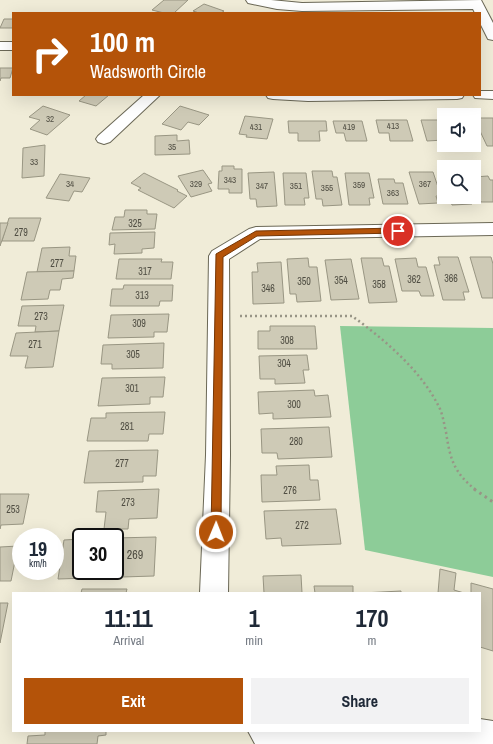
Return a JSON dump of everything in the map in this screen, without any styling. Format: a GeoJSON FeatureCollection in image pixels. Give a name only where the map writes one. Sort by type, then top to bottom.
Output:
{"type":"FeatureCollection","features":[{"type":"Feature","properties":{"kind":"street"},"geometry":{"type":"LineString","coordinates":[[252,0],[277,5],[302,7],[476,2],[493,36]]}},
{"type":"Feature","properties":{"kind":"street"},"geometry":{"type":"LineString","coordinates":[[0,46],[12,46]]}},
{"type":"Feature","properties":{"kind":"street"},"geometry":{"type":"LineString","coordinates":[[481,95],[493,95]]}},
{"type":"Feature","properties":{"kind":"street"},"geometry":{"type":"LineString","coordinates":[[104,139],[152,96]]}},
{"type":"Feature","properties":{"kind":"street"},"geometry":{"type":"LineString","coordinates":[[290,96],[382,96]]}},
{"type":"Feature","properties":{"kind":"street"},"geometry":{"type":"LineString","coordinates":[[214,592],[218,444],[219,256],[256,233],[493,229]]}},
{"type":"Feature","properties":{"kind":"street"},"geometry":{"type":"LineString","coordinates":[[265,732],[270,738],[479,734],[493,737]]}},
{"type":"Feature","properties":{"kind":"path"},"geometry":{"type":"LineString","coordinates":[[219,316],[352,316],[357,319],[384,342],[430,392],[443,416],[450,459],[454,466],[473,488],[493,502]]}},
{"type":"Feature","properties":{"kind":"green space"},"geometry":{"type":"Polygon","coordinates":[[[340,326],[493,328],[493,577],[365,550],[340,326]]]}},
{"type":"Feature","properties":{"kind":"building"},"geometry":{"type":"Polygon","coordinates":[[[164,0],[188,0],[175,12],[160,12],[152,10],[164,0]]]}},
{"type":"Feature","properties":{"kind":"building"},"geometry":{"type":"Polygon","coordinates":[[[204,4],[224,11],[196,12],[193,11],[204,4]]]}},
{"type":"Feature","properties":{"kind":"building"},"geometry":{"type":"Polygon","coordinates":[[[4,19],[12,19],[12,28],[0,28],[4,19]]]}},
{"type":"Feature","properties":{"kind":"building"},"geometry":{"type":"Polygon","coordinates":[[[0,68],[12,68],[10,78],[1,78],[0,81],[0,68]]]}},
{"type":"Feature","properties":{"kind":"building"},"geometry":{"type":"Polygon","coordinates":[[[85,96],[108,96],[96,106],[79,101],[85,96]]]}},
{"type":"Feature","properties":{"kind":"building"},"geometry":{"type":"Polygon","coordinates":[[[43,106],[70,115],[47,135],[30,129],[40,120],[29,117],[43,106]]]}},
{"type":"Feature","properties":{"kind":"building"},"geometry":{"type":"Polygon","coordinates":[[[180,106],[209,115],[199,125],[188,122],[181,130],[162,124],[180,106]]]}},
{"type":"Feature","properties":{"kind":"building"},"geometry":{"type":"Polygon","coordinates":[[[245,116],[273,119],[267,139],[246,137],[247,135],[239,134],[245,116]]]}},
{"type":"Feature","properties":{"kind":"building"},"geometry":{"type":"Polygon","coordinates":[[[481,118],[493,118],[493,146],[487,146],[481,133],[481,118]]]}},
{"type":"Feature","properties":{"kind":"building"},"geometry":{"type":"Polygon","coordinates":[[[376,120],[407,120],[413,141],[390,141],[389,133],[379,133],[376,120]]]}},
{"type":"Feature","properties":{"kind":"building"},"geometry":{"type":"Polygon","coordinates":[[[421,120],[437,120],[437,140],[427,141],[421,120]]]}},
{"type":"Feature","properties":{"kind":"building"},"geometry":{"type":"Polygon","coordinates":[[[288,121],[326,121],[327,131],[319,131],[320,141],[298,141],[298,133],[289,133],[288,121]]]}},
{"type":"Feature","properties":{"kind":"building"},"geometry":{"type":"Polygon","coordinates":[[[333,121],[362,121],[367,141],[346,141],[344,133],[336,133],[333,121]]]}},
{"type":"Feature","properties":{"kind":"building"},"geometry":{"type":"Polygon","coordinates":[[[177,135],[177,141],[189,140],[190,154],[155,155],[155,136],[177,135]]]}},
{"type":"Feature","properties":{"kind":"building"},"geometry":{"type":"Polygon","coordinates":[[[45,145],[44,176],[22,178],[23,148],[45,145]]]}},
{"type":"Feature","properties":{"kind":"building"},"geometry":{"type":"Polygon","coordinates":[[[222,166],[234,166],[234,169],[242,169],[242,193],[229,193],[229,189],[218,189],[219,171],[222,171],[222,166]]]}},
{"type":"Feature","properties":{"kind":"building"},"geometry":{"type":"Polygon","coordinates":[[[203,170],[212,183],[208,184],[212,191],[191,197],[178,176],[203,170]]]}},
{"type":"Feature","properties":{"kind":"building"},"geometry":{"type":"Polygon","coordinates":[[[312,171],[332,171],[333,177],[337,177],[342,205],[323,206],[322,199],[316,199],[312,171]]]}},
{"type":"Feature","properties":{"kind":"building"},"geometry":{"type":"Polygon","coordinates":[[[274,172],[277,206],[257,207],[256,199],[250,199],[248,173],[274,172]]]}},
{"type":"Feature","properties":{"kind":"building"},"geometry":{"type":"Polygon","coordinates":[[[409,172],[433,172],[437,184],[437,203],[419,204],[409,172]]]}},
{"type":"Feature","properties":{"kind":"building"},"geometry":{"type":"Polygon","coordinates":[[[144,173],[187,196],[174,208],[138,190],[141,188],[131,183],[144,173]]]}},
{"type":"Feature","properties":{"kind":"building"},"geometry":{"type":"Polygon","coordinates":[[[283,173],[306,173],[309,198],[304,198],[305,205],[285,205],[283,173]]]}},
{"type":"Feature","properties":{"kind":"building"},"geometry":{"type":"Polygon","coordinates":[[[345,173],[369,173],[374,198],[369,198],[370,205],[349,205],[345,173]]]}},
{"type":"Feature","properties":{"kind":"building"},"geometry":{"type":"Polygon","coordinates":[[[60,174],[90,178],[82,192],[74,191],[69,201],[46,198],[60,174]]]}},
{"type":"Feature","properties":{"kind":"building"},"geometry":{"type":"Polygon","coordinates":[[[481,176],[488,176],[490,180],[493,180],[493,202],[481,202],[481,176]]]}},
{"type":"Feature","properties":{"kind":"building"},"geometry":{"type":"Polygon","coordinates":[[[378,179],[394,179],[395,183],[403,183],[408,204],[383,204],[378,179]]]}},
{"type":"Feature","properties":{"kind":"building"},"geometry":{"type":"Polygon","coordinates":[[[452,204],[472,204],[452,205],[452,204]]]}},
{"type":"Feature","properties":{"kind":"building"},"geometry":{"type":"Polygon","coordinates":[[[125,210],[147,210],[147,214],[157,214],[155,229],[112,230],[115,217],[124,217],[125,210]]]}},
{"type":"Feature","properties":{"kind":"building"},"geometry":{"type":"Polygon","coordinates":[[[9,218],[41,218],[34,241],[2,241],[9,218]]]}},
{"type":"Feature","properties":{"kind":"building"},"geometry":{"type":"Polygon","coordinates":[[[0,223],[8,223],[0,246],[0,223]]]}},
{"type":"Feature","properties":{"kind":"building"},"geometry":{"type":"Polygon","coordinates":[[[155,232],[154,248],[142,249],[142,253],[114,254],[115,244],[109,245],[110,233],[155,232]]]}},
{"type":"Feature","properties":{"kind":"building"},"geometry":{"type":"Polygon","coordinates":[[[70,247],[69,256],[76,256],[74,271],[37,272],[42,248],[70,247]]]}},
{"type":"Feature","properties":{"kind":"building"},"geometry":{"type":"Polygon","coordinates":[[[438,257],[458,257],[469,292],[463,292],[465,300],[443,300],[434,265],[440,265],[438,257]]]}},
{"type":"Feature","properties":{"kind":"building"},"geometry":{"type":"Polygon","coordinates":[[[470,257],[491,257],[493,264],[493,298],[482,298],[470,257]]]}},
{"type":"Feature","properties":{"kind":"building"},"geometry":{"type":"Polygon","coordinates":[[[308,258],[309,267],[317,267],[321,301],[297,302],[296,294],[290,294],[287,259],[308,258]]]}},
{"type":"Feature","properties":{"kind":"building"},"geometry":{"type":"Polygon","coordinates":[[[361,258],[382,258],[384,266],[389,266],[397,302],[369,303],[361,258]]]}},
{"type":"Feature","properties":{"kind":"building"},"geometry":{"type":"Polygon","coordinates":[[[416,258],[418,267],[426,267],[434,296],[421,296],[419,291],[402,291],[395,259],[416,258]]]}},
{"type":"Feature","properties":{"kind":"building"},"geometry":{"type":"Polygon","coordinates":[[[119,259],[162,259],[161,262],[173,262],[171,279],[116,279],[119,259]]]}},
{"type":"Feature","properties":{"kind":"building"},"geometry":{"type":"Polygon","coordinates":[[[351,259],[359,299],[331,300],[325,260],[351,259]]]}},
{"type":"Feature","properties":{"kind":"building"},"geometry":{"type":"Polygon","coordinates":[[[281,262],[284,303],[253,304],[252,272],[258,272],[257,263],[281,262]]]}},
{"type":"Feature","properties":{"kind":"building"},"geometry":{"type":"Polygon","coordinates":[[[74,271],[73,278],[62,279],[60,290],[50,290],[48,299],[21,300],[27,272],[74,271]]]}},
{"type":"Feature","properties":{"kind":"building"},"geometry":{"type":"Polygon","coordinates":[[[124,285],[173,285],[172,301],[160,301],[159,306],[110,306],[112,289],[123,289],[124,285]]]}},
{"type":"Feature","properties":{"kind":"building"},"geometry":{"type":"Polygon","coordinates":[[[64,305],[59,331],[35,332],[36,326],[18,326],[22,306],[64,305]]]}},
{"type":"Feature","properties":{"kind":"building"},"geometry":{"type":"Polygon","coordinates":[[[169,314],[167,332],[154,332],[154,337],[108,338],[111,315],[169,314]]]}},
{"type":"Feature","properties":{"kind":"building"},"geometry":{"type":"Polygon","coordinates":[[[270,326],[315,326],[317,349],[258,349],[258,331],[270,331],[270,326]]]}},
{"type":"Feature","properties":{"kind":"building"},"geometry":{"type":"Polygon","coordinates":[[[59,331],[53,367],[25,368],[28,356],[10,356],[16,333],[59,331]]]}},
{"type":"Feature","properties":{"kind":"building"},"geometry":{"type":"Polygon","coordinates":[[[164,343],[163,368],[112,369],[112,364],[101,364],[103,345],[164,343]]]}},
{"type":"Feature","properties":{"kind":"building"},"geometry":{"type":"Polygon","coordinates":[[[307,355],[309,370],[303,370],[305,383],[275,384],[275,379],[260,379],[259,356],[307,355]]]}},
{"type":"Feature","properties":{"kind":"building"},"geometry":{"type":"Polygon","coordinates":[[[165,377],[163,397],[150,397],[150,404],[98,406],[102,378],[165,377]]]}},
{"type":"Feature","properties":{"kind":"building"},"geometry":{"type":"Polygon","coordinates":[[[314,390],[315,396],[328,395],[331,417],[273,419],[273,413],[259,414],[258,392],[314,390]]]}},
{"type":"Feature","properties":{"kind":"building"},"geometry":{"type":"Polygon","coordinates":[[[165,412],[163,434],[149,434],[148,441],[87,441],[91,418],[106,418],[106,413],[165,412]]]}},
{"type":"Feature","properties":{"kind":"building"},"geometry":{"type":"Polygon","coordinates":[[[329,427],[332,457],[278,459],[277,453],[262,453],[261,429],[329,427]]]}},
{"type":"Feature","properties":{"kind":"building"},"geometry":{"type":"Polygon","coordinates":[[[158,450],[156,476],[143,476],[143,482],[84,483],[89,451],[158,450]]]}},
{"type":"Feature","properties":{"kind":"building"},"geometry":{"type":"Polygon","coordinates":[[[309,465],[310,480],[318,480],[320,500],[262,502],[261,475],[277,475],[276,466],[309,465]]]}},
{"type":"Feature","properties":{"kind":"building"},"geometry":{"type":"Polygon","coordinates":[[[159,489],[157,518],[129,519],[128,529],[104,528],[106,512],[96,512],[98,491],[159,489]]]}},
{"type":"Feature","properties":{"kind":"building"},"geometry":{"type":"Polygon","coordinates":[[[0,494],[29,494],[23,524],[1,525],[0,529],[0,494]]]}},
{"type":"Feature","properties":{"kind":"building"},"geometry":{"type":"Polygon","coordinates":[[[336,509],[341,544],[282,546],[281,538],[266,539],[264,511],[336,509]]]}},
{"type":"Feature","properties":{"kind":"building"},"geometry":{"type":"Polygon","coordinates":[[[156,537],[154,576],[124,577],[124,538],[156,537]]]}},
{"type":"Feature","properties":{"kind":"building"},"geometry":{"type":"Polygon","coordinates":[[[64,540],[72,540],[72,579],[64,579],[64,540]]]}},
{"type":"Feature","properties":{"kind":"building"},"geometry":{"type":"Polygon","coordinates":[[[12,546],[11,581],[0,581],[0,547],[12,546]]]}},
{"type":"Feature","properties":{"kind":"building"},"geometry":{"type":"Polygon","coordinates":[[[440,569],[456,573],[454,590],[461,592],[438,592],[440,569]]]}},
{"type":"Feature","properties":{"kind":"building"},"geometry":{"type":"Polygon","coordinates":[[[301,575],[302,592],[264,592],[263,576],[301,575]]]}},
{"type":"Feature","properties":{"kind":"building"},"geometry":{"type":"Polygon","coordinates":[[[471,583],[493,589],[493,651],[481,647],[481,592],[471,592],[471,583]]]}},
{"type":"Feature","properties":{"kind":"building"},"geometry":{"type":"Polygon","coordinates":[[[314,586],[353,586],[353,592],[315,592],[314,586]]]}},
{"type":"Feature","properties":{"kind":"building"},"geometry":{"type":"Polygon","coordinates":[[[82,589],[127,589],[126,592],[81,592],[82,589]]]}},
{"type":"Feature","properties":{"kind":"building"},"geometry":{"type":"Polygon","coordinates":[[[0,603],[8,603],[0,643],[0,603]]]}},
{"type":"Feature","properties":{"kind":"building"},"geometry":{"type":"Polygon","coordinates":[[[45,732],[106,732],[106,735],[98,736],[97,744],[27,744],[28,736],[45,735],[45,732]]]}},
{"type":"Feature","properties":{"kind":"route"},"geometry":{"type":"LineString","coordinates":[[216,532],[219,256],[256,233],[398,231]]}}]}
